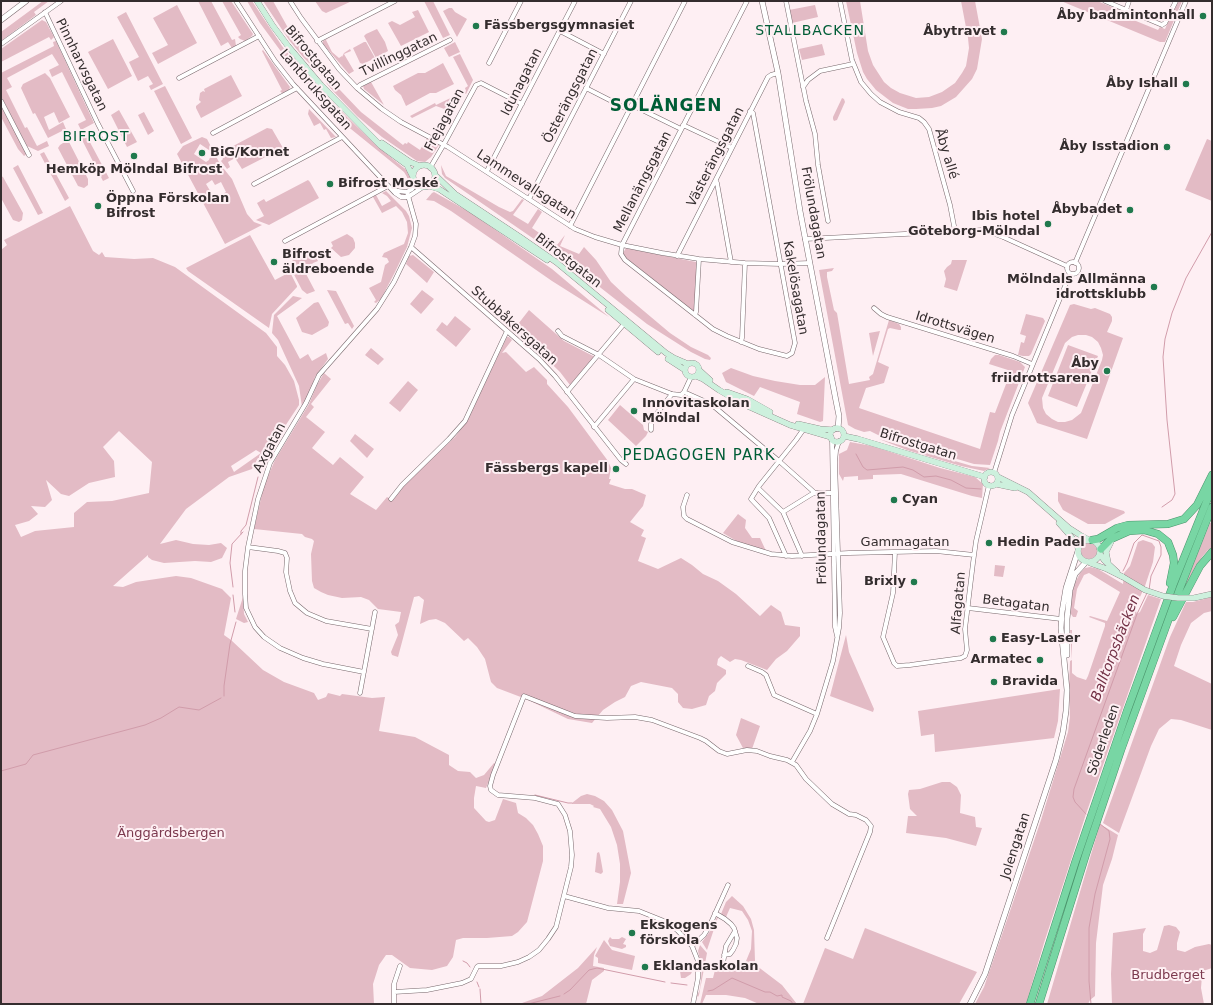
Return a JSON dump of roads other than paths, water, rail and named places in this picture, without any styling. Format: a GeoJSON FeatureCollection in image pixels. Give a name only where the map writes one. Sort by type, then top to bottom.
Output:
{"type":"FeatureCollection","features":[{"type":"Feature","properties":{"kind":"highway"},"geometry":{"type":"LineString","coordinates":[[1091,540],[1098,539],[1117,528],[1128,525],[1168,524],[1184,519],[1197,505],[1212,476]]}},
{"type":"Feature","properties":{"kind":"highway","name":"Söderleden"},"geometry":{"type":"LineString","coordinates":[[1030,1004],[1072,870],[1107,767],[1166,603],[1212,488]]}},
{"type":"Feature","properties":{"kind":"highway","name":"Söderleden"},"geometry":{"type":"LineString","coordinates":[[1039,1004],[1086,854],[1121,750],[1212,506]]}},
{"type":"Feature","properties":{"kind":"highway"},"geometry":{"type":"LineString","coordinates":[[1100,552],[1109,540],[1129,531],[1144,530],[1158,534],[1168,542],[1173,554],[1174,563],[1166,603]]}},
{"type":"Feature","properties":{"kind":"highway"},"geometry":{"type":"LineString","coordinates":[[1162,639],[1197,572],[1205,559],[1212,552]]}},
{"type":"Feature","properties":{"kind":"main road","name":"Bifrostgatan"},"geometry":{"type":"LineString","coordinates":[[257,1],[273,26],[299,61],[331,98],[386,150],[407,165],[416,184],[439,189],[550,262],[665,357],[685,370],[687,374],[703,379],[743,404],[790,425],[831,438],[835,441],[839,441]]}},
{"type":"Feature","properties":{"kind":"main road","name":"Bifrostgatan"},"geometry":{"type":"LineString","coordinates":[[377,140],[410,162],[430,168],[435,175],[455,194],[523,238],[556,262],[666,353],[688,364],[696,364],[699,370],[711,381],[726,391],[747,399],[788,420],[808,427],[836,430]]}},
{"type":"Feature","properties":{"kind":"main road"},"geometry":{"type":"LineString","coordinates":[[413,177],[416,170],[420,166]]}},
{"type":"Feature","properties":{"kind":"main road"},"geometry":{"type":"LineString","coordinates":[[426,187],[433,182],[435,175]]}},
{"type":"Feature","properties":{"kind":"main road"},"geometry":{"type":"LineString","coordinates":[[685,370],[688,364]]}},
{"type":"Feature","properties":{"kind":"main road"},"geometry":{"type":"LineString","coordinates":[[694,376],[699,370]]}},
{"type":"Feature","properties":{"kind":"main road"},"geometry":{"type":"LineString","coordinates":[[831,438],[836,430],[843,431],[844,436],[842,440],[839,441]]}},
{"type":"Feature","properties":{"kind":"main road","name":"Bifrostgatan"},"geometry":{"type":"LineString","coordinates":[[844,436],[985,477]]}},
{"type":"Feature","properties":{"kind":"main road"},"geometry":{"type":"LineString","coordinates":[[1123,577],[1104,560],[1100,552],[1099,545],[1075,532],[1028,492],[996,475],[988,473],[985,477],[985,482],[989,485],[996,484],[1013,488],[1031,499],[1066,530],[1074,540],[1080,558],[1087,562],[1107,569],[1145,590],[1163,596],[1194,598],[1212,594]]}},
{"type":"Feature","properties":{"kind":"main road"},"geometry":{"type":"LineString","coordinates":[[996,475],[996,484]]}},
{"type":"Feature","properties":{"kind":"main road"},"geometry":{"type":"LineString","coordinates":[[1110,566],[1106,558],[1106,552],[1108,546],[1114,538]]}},
{"type":"Feature","properties":{"kind":"main road"},"geometry":{"type":"LineString","coordinates":[[1078,550],[1082,542],[1091,540]]}},
{"type":"Feature","properties":{"kind":"main road"},"geometry":{"type":"LineString","coordinates":[[1087,562],[1097,560],[1100,552]]}},
{"type":"Feature","properties":{"kind":"street"},"geometry":{"type":"LineString","coordinates":[[1,20],[26,1]]}},
{"type":"Feature","properties":{"kind":"street"},"geometry":{"type":"LineString","coordinates":[[1,44],[61,1]]}},
{"type":"Feature","properties":{"kind":"street","name":"Lantbruksgatan"},"geometry":{"type":"LineString","coordinates":[[236,1],[275,61],[297,88],[398,196],[408,198]]}},
{"type":"Feature","properties":{"kind":"street","name":"Lammevallsgatan"},"geometry":{"type":"LineString","coordinates":[[290,1],[317,41],[339,69],[357,88],[394,117],[444,144],[570,226],[587,234],[622,244],[676,256],[745,263],[810,263]]}},
{"type":"Feature","properties":{"kind":"street"},"geometry":{"type":"LineString","coordinates":[[317,41],[395,1]]}},
{"type":"Feature","properties":{"kind":"street"},"geometry":{"type":"LineString","coordinates":[[489,63],[521,1]]}},
{"type":"Feature","properties":{"kind":"street","name":"Idunagatan"},"geometry":{"type":"LineString","coordinates":[[487,172],[575,1]]}},
{"type":"Feature","properties":{"kind":"street","name":"Österängsgatan"},"geometry":{"type":"LineString","coordinates":[[529,199],[631,1]]}},
{"type":"Feature","properties":{"kind":"street"},"geometry":{"type":"LineString","coordinates":[[570,226],[685,1]]}},
{"type":"Feature","properties":{"kind":"street","name":"Mellanängsgatan"},"geometry":{"type":"LineString","coordinates":[[622,244],[747,1]]}},
{"type":"Feature","properties":{"kind":"street","name":"Frölundagatan"},"geometry":{"type":"LineString","coordinates":[[762,1],[778,73],[805,239],[839,416],[836,430]]}},
{"type":"Feature","properties":{"kind":"street"},"geometry":{"type":"LineString","coordinates":[[786,1],[807,106],[815,134],[818,166],[828,221]]}},
{"type":"Feature","properties":{"kind":"street","name":"Åby allé"},"geometry":{"type":"LineString","coordinates":[[840,1],[853,64],[861,82],[878,100],[896,111],[919,118],[927,126],[950,205],[955,231]]}},
{"type":"Feature","properties":{"kind":"street"},"geometry":{"type":"LineString","coordinates":[[1105,1],[1160,24],[1164,24],[1176,1]]}},
{"type":"Feature","properties":{"kind":"street"},"geometry":{"type":"LineString","coordinates":[[1126,10],[1129,1]]}},
{"type":"Feature","properties":{"kind":"street"},"geometry":{"type":"LineString","coordinates":[[1075,262],[1186,1]]}},
{"type":"Feature","properties":{"kind":"street","name":"Pinnharvsgatan"},"geometry":{"type":"LineString","coordinates":[[45,12],[98,124],[132,191]]}},
{"type":"Feature","properties":{"kind":"street"},"geometry":{"type":"LineString","coordinates":[[560,31],[604,54]]}},
{"type":"Feature","properties":{"kind":"street"},"geometry":{"type":"LineString","coordinates":[[179,78],[259,36]]}},
{"type":"Feature","properties":{"kind":"street","name":"Tvillinggatan"},"geometry":{"type":"LineString","coordinates":[[357,88],[360,85],[450,40]]}},
{"type":"Feature","properties":{"kind":"street"},"geometry":{"type":"LineString","coordinates":[[803,87],[814,74],[820,71],[853,64]]}},
{"type":"Feature","properties":{"kind":"street","name":"Västerängsgatan"},"geometry":{"type":"LineString","coordinates":[[676,256],[716,181],[768,77],[778,73]]}},
{"type":"Feature","properties":{"kind":"street","name":"Frejagatan"},"geometry":{"type":"LineString","coordinates":[[430,168],[474,86],[478,84],[484,85],[522,104]]}},
{"type":"Feature","properties":{"kind":"street"},"geometry":{"type":"LineString","coordinates":[[213,133],[297,88]]}},
{"type":"Feature","properties":{"kind":"street"},"geometry":{"type":"LineString","coordinates":[[586,88],[629,110]]}},
{"type":"Feature","properties":{"kind":"street"},"geometry":{"type":"LineString","coordinates":[[1,101],[30,155]]}},
{"type":"Feature","properties":{"kind":"street"},"geometry":{"type":"LineString","coordinates":[[632,105],[732,148]]}},
{"type":"Feature","properties":{"kind":"street","name":"Kakelösagatan"},"geometry":{"type":"LineString","coordinates":[[622,244],[621,254],[625,260],[714,329],[759,349],[783,355],[790,355],[794,351],[795,343],[781,264],[753,113],[750,111]]}},
{"type":"Feature","properties":{"kind":"street"},"geometry":{"type":"LineString","coordinates":[[254,184],[342,137]]}},
{"type":"Feature","properties":{"kind":"street"},"geometry":{"type":"LineString","coordinates":[[716,181],[731,262]]}},
{"type":"Feature","properties":{"kind":"street"},"geometry":{"type":"LineString","coordinates":[[407,192],[416,184]]}},
{"type":"Feature","properties":{"kind":"street"},"geometry":{"type":"LineString","coordinates":[[285,241],[388,186]]}},
{"type":"Feature","properties":{"kind":"street","name":"Lantbruksgatan"},"geometry":{"type":"LineString","coordinates":[[388,186],[398,191],[407,192]]}},
{"type":"Feature","properties":{"kind":"street"},"geometry":{"type":"LineString","coordinates":[[408,198],[426,187]]}},
{"type":"Feature","properties":{"kind":"street","name":"Axgatan"},"geometry":{"type":"LineString","coordinates":[[364,672],[323,664],[303,658],[280,648],[259,632],[251,621],[245,601],[248,547],[265,475],[274,456],[306,403],[319,375],[378,307],[394,282],[411,247],[415,236],[416,224],[407,192]]}},
{"type":"Feature","properties":{"kind":"street"},"geometry":{"type":"LineString","coordinates":[[805,239],[981,230],[992,232],[1067,266]]}},
{"type":"Feature","properties":{"kind":"street","name":"Stubbåkersgatan"},"geometry":{"type":"LineString","coordinates":[[411,247],[539,359],[621,460],[626,464]]}},
{"type":"Feature","properties":{"kind":"street"},"geometry":{"type":"LineString","coordinates":[[695,315],[699,259]]}},
{"type":"Feature","properties":{"kind":"street"},"geometry":{"type":"LineString","coordinates":[[1067,266],[1071,262],[1075,262]]}},
{"type":"Feature","properties":{"kind":"street"},"geometry":{"type":"LineString","coordinates":[[1070,274],[1076,274],[1079,270],[1078,265],[1075,262]]}},
{"type":"Feature","properties":{"kind":"street"},"geometry":{"type":"LineString","coordinates":[[741,342],[745,263]]}},
{"type":"Feature","properties":{"kind":"street"},"geometry":{"type":"LineString","coordinates":[[1067,266],[1070,274]]}},
{"type":"Feature","properties":{"kind":"street"},"geometry":{"type":"LineString","coordinates":[[996,475],[1012,415],[1070,274]]}},
{"type":"Feature","properties":{"kind":"street","name":"Idrottsvägen"},"geometry":{"type":"LineString","coordinates":[[874,308],[884,316],[1012,356],[1032,364]]}},
{"type":"Feature","properties":{"kind":"street"},"geometry":{"type":"LineString","coordinates":[[567,392],[624,324]]}},
{"type":"Feature","properties":{"kind":"street"},"geometry":{"type":"LineString","coordinates":[[391,499],[402,485],[450,439],[465,421],[507,331]]}},
{"type":"Feature","properties":{"kind":"street"},"geometry":{"type":"LineString","coordinates":[[558,331],[562,336],[599,355],[634,379],[672,394],[681,394],[684,392],[694,376]]}},
{"type":"Feature","properties":{"kind":"street"},"geometry":{"type":"LineString","coordinates":[[594,427],[634,379]]}},
{"type":"Feature","properties":{"kind":"street"},"geometry":{"type":"LineString","coordinates":[[684,392],[711,404],[815,493]]}},
{"type":"Feature","properties":{"kind":"street"},"geometry":{"type":"LineString","coordinates":[[651,430],[651,424],[654,417],[672,394]]}},
{"type":"Feature","properties":{"kind":"street"},"geometry":{"type":"LineString","coordinates":[[786,556],[769,518],[750,498],[803,430]]}},
{"type":"Feature","properties":{"kind":"street","name":"Frölundagatan"},"geometry":{"type":"LineString","coordinates":[[792,762],[810,731],[817,714],[833,661],[839,628],[840,613],[831,438]]}},
{"type":"Feature","properties":{"kind":"street","name":"Frölundagatan"},"geometry":{"type":"LineString","coordinates":[[834,494],[835,456],[839,441]]}},
{"type":"Feature","properties":{"kind":"street","name":"Alfagatan"},"geometry":{"type":"LineString","coordinates":[[895,552],[893,592],[883,637],[894,663],[897,666],[961,658],[965,656],[967,650],[965,629],[974,555],[989,485]]}},
{"type":"Feature","properties":{"kind":"street"},"geometry":{"type":"LineString","coordinates":[[758,488],[783,512],[802,556]]}},
{"type":"Feature","properties":{"kind":"street"},"geometry":{"type":"LineString","coordinates":[[783,512],[815,493],[834,494]]}},
{"type":"Feature","properties":{"kind":"street","name":"Gammagatan"},"geometry":{"type":"LineString","coordinates":[[687,495],[683,507],[684,516],[690,521],[738,545],[771,554],[802,556],[937,551],[974,555]]}},
{"type":"Feature","properties":{"kind":"street"},"geometry":{"type":"LineString","coordinates":[[248,547],[278,551],[285,554],[286,572],[290,591],[298,606],[307,613],[326,621],[372,629]]}},
{"type":"Feature","properties":{"kind":"street","name":"Jolengatan"},"geometry":{"type":"LineString","coordinates":[[1067,690],[1061,619],[1066,588],[1078,550]]}},
{"type":"Feature","properties":{"kind":"street","name":"Jolengatan"},"geometry":{"type":"LineString","coordinates":[[970,1004],[987,968],[1056,760],[1064,726],[1068,686],[1068,600],[1072,580],[1078,570],[1087,562]]}},
{"type":"Feature","properties":{"kind":"street","name":"Betagatan"},"geometry":{"type":"LineString","coordinates":[[968,608],[1061,619]]}},
{"type":"Feature","properties":{"kind":"street"},"geometry":{"type":"LineString","coordinates":[[360,693],[375,612]]}},
{"type":"Feature","properties":{"kind":"street"},"geometry":{"type":"LineString","coordinates":[[748,666],[766,675],[774,696],[817,714]]}},
{"type":"Feature","properties":{"kind":"street"},"geometry":{"type":"LineString","coordinates":[[394,992],[427,990],[462,983],[471,979],[478,966],[509,964],[527,958],[539,950],[552,933],[557,923],[571,866],[572,845],[568,823],[559,805],[535,798],[498,795],[491,790],[490,784],[524,696],[575,716],[607,718],[635,717],[652,720],[706,740],[719,751],[731,754],[742,750],[757,751],[792,762],[806,779],[832,804],[849,814],[856,815],[866,820],[871,826],[870,832],[828,938]]}},
{"type":"Feature","properties":{"kind":"street"},"geometry":{"type":"LineString","coordinates":[[692,946],[706,932],[728,885]]}},
{"type":"Feature","properties":{"kind":"street"},"geometry":{"type":"LineString","coordinates":[[564,896],[603,907],[632,910],[649,914],[664,921],[685,937],[697,956],[699,972],[693,1004]]}},
{"type":"Feature","properties":{"kind":"street"},"geometry":{"type":"LineString","coordinates":[[715,914],[725,919],[735,931],[737,938],[735,947],[730,954],[724,955]]}},
{"type":"Feature","properties":{"kind":"street"},"geometry":{"type":"LineString","coordinates":[[722,969],[728,943],[735,931]]}},
{"type":"Feature","properties":{"kind":"street"},"geometry":{"type":"LineString","coordinates":[[394,1004],[396,978],[400,966]]}},
{"type":"Feature","properties":{"kind":"waterway","name":"Balltorpsbäcken"},"geometry":{"type":"LineString","coordinates":[[1162,507],[1172,500],[1175,494],[1167,420],[1163,357],[1165,339],[1172,313],[1186,278],[1212,232]]}},
{"type":"Feature","properties":{"kind":"waterway"},"geometry":{"type":"LineString","coordinates":[[269,453],[284,431]]}},
{"type":"Feature","properties":{"kind":"waterway"},"geometry":{"type":"LineString","coordinates":[[261,470],[269,454]]}},
{"type":"Feature","properties":{"kind":"waterway"},"geometry":{"type":"LineString","coordinates":[[856,454],[863,467],[867,470],[903,467],[913,470],[924,477],[936,476],[951,480],[966,488],[981,489]]}},
{"type":"Feature","properties":{"kind":"waterway"},"geometry":{"type":"LineString","coordinates":[[241,534],[241,531],[246,525],[258,477]]}},
{"type":"Feature","properties":{"kind":"waterway"},"geometry":{"type":"LineString","coordinates":[[233,587],[230,563],[232,544],[243,532]]}},
{"type":"Feature","properties":{"kind":"waterway","name":"Balltorpsbäcken"},"geometry":{"type":"LineString","coordinates":[[1123,571],[1134,543],[1142,535],[1159,541],[1161,555],[1151,576],[1149,590]]}},
{"type":"Feature","properties":{"kind":"waterway","name":"Balltorpsbäcken"},"geometry":{"type":"LineString","coordinates":[[1086,814],[1075,802],[1073,797],[1074,789],[1137,614],[1147,593]]}},
{"type":"Feature","properties":{"kind":"waterway"},"geometry":{"type":"LineString","coordinates":[[233,595],[235,612]]}},
{"type":"Feature","properties":{"kind":"waterway"},"geometry":{"type":"LineString","coordinates":[[224,696],[230,644],[236,622]]}},
{"type":"Feature","properties":{"kind":"waterway"},"geometry":{"type":"LineString","coordinates":[[1,771],[26,764],[33,755],[145,725],[161,718],[179,707],[199,710],[221,698]]}},
{"type":"Feature","properties":{"kind":"waterway"},"geometry":{"type":"LineString","coordinates":[[535,795],[572,803]]}},
{"type":"Feature","properties":{"kind":"waterway","name":"Balltorpsbäcken"},"geometry":{"type":"LineString","coordinates":[[1091,1004],[1089,981],[1089,928],[1095,894],[1110,839],[1109,831],[1100,824]]}},
{"type":"Feature","properties":{"kind":"waterway"},"geometry":{"type":"LineString","coordinates":[[463,961],[470,967]]}},
{"type":"Feature","properties":{"kind":"waterway"},"geometry":{"type":"LineString","coordinates":[[564,994],[570,990],[589,970],[597,968],[665,982]]}},
{"type":"Feature","properties":{"kind":"waterway"},"geometry":{"type":"LineString","coordinates":[[708,991],[713,990],[732,978],[765,992],[770,992],[777,996],[782,995],[782,997],[791,1001],[793,1004]]}},
{"type":"Feature","properties":{"kind":"waterway"},"geometry":{"type":"LineString","coordinates":[[477,982],[479,987]]}},
{"type":"Feature","properties":{"kind":"waterway"},"geometry":{"type":"LineString","coordinates":[[671,983],[687,985]]}},
{"type":"Feature","properties":{"kind":"waterway"},"geometry":{"type":"LineString","coordinates":[[480,989],[481,1004]]}},
{"type":"Feature","properties":{"kind":"waterway"},"geometry":{"type":"LineString","coordinates":[[528,1004],[560,996]]}},
{"type":"Feature","properties":{"kind":"place","name":"Åby badmintonhall"},"geometry":{"type":"Point","coordinates":[1203,16]}},
{"type":"Feature","properties":{"kind":"place","name":"Fässbergsgymnasiet"},"geometry":{"type":"Point","coordinates":[476,26]}},
{"type":"Feature","properties":{"kind":"place","name":"Åbytravet"},"geometry":{"type":"Point","coordinates":[1004,32]}},
{"type":"Feature","properties":{"kind":"place","name":"Åby Ishall"},"geometry":{"type":"Point","coordinates":[1186,84]}},
{"type":"Feature","properties":{"kind":"place","name":"Åby Isstadion"},"geometry":{"type":"Point","coordinates":[1167,147]}},
{"type":"Feature","properties":{"kind":"place","name":"BiG/Kornet"},"geometry":{"type":"Point","coordinates":[202,153]}},
{"type":"Feature","properties":{"kind":"place","name":"Hemköp Mölndal Bifrost"},"geometry":{"type":"Point","coordinates":[134,156]}},
{"type":"Feature","properties":{"kind":"place","name":"Bifrost Moské"},"geometry":{"type":"Point","coordinates":[330,184]}},
{"type":"Feature","properties":{"kind":"place","name":"Öppna Förskolan Bifrost"},"geometry":{"type":"Point","coordinates":[98,206]}},
{"type":"Feature","properties":{"kind":"place","name":"Åbybadet"},"geometry":{"type":"Point","coordinates":[1130,210]}},
{"type":"Feature","properties":{"kind":"place","name":"Ibis hotel Göteborg-Mölndal"},"geometry":{"type":"Point","coordinates":[1048,224]}},
{"type":"Feature","properties":{"kind":"place","name":"Bifrost äldreboende"},"geometry":{"type":"Point","coordinates":[274,262]}},
{"type":"Feature","properties":{"kind":"place","name":"Mölndals Allmänna idrottsklubb"},"geometry":{"type":"Point","coordinates":[1154,287]}},
{"type":"Feature","properties":{"kind":"place","name":"Åby friidrottsarena"},"geometry":{"type":"Point","coordinates":[1107,371]}},
{"type":"Feature","properties":{"kind":"place","name":"Innovitaskolan Mölndal"},"geometry":{"type":"Point","coordinates":[634,411]}},
{"type":"Feature","properties":{"kind":"place","name":"Fässbergs kapell"},"geometry":{"type":"Point","coordinates":[616,469]}},
{"type":"Feature","properties":{"kind":"place","name":"Cyan"},"geometry":{"type":"Point","coordinates":[894,500]}},
{"type":"Feature","properties":{"kind":"place","name":"Hedin Padel"},"geometry":{"type":"Point","coordinates":[989,543]}},
{"type":"Feature","properties":{"kind":"place","name":"Brixly"},"geometry":{"type":"Point","coordinates":[914,582]}},
{"type":"Feature","properties":{"kind":"place","name":"Easy-Laser"},"geometry":{"type":"Point","coordinates":[993,639]}},
{"type":"Feature","properties":{"kind":"place","name":"Armatec"},"geometry":{"type":"Point","coordinates":[1040,660]}},
{"type":"Feature","properties":{"kind":"place","name":"Bravida"},"geometry":{"type":"Point","coordinates":[994,682]}},
{"type":"Feature","properties":{"kind":"place","name":"Ekskogens förskola"},"geometry":{"type":"Point","coordinates":[632,933]}},
{"type":"Feature","properties":{"kind":"place","name":"Eklandaskolan"},"geometry":{"type":"Point","coordinates":[645,967]}},
{"type":"Feature","properties":{"kind":"district","name":"STALLBACKEN"},"geometry":{"type":"Point","coordinates":[810,31]}},
{"type":"Feature","properties":{"kind":"district","name":"SOLÄNGEN"},"geometry":{"type":"Point","coordinates":[666,107]}},
{"type":"Feature","properties":{"kind":"district","name":"BIFROST"},"geometry":{"type":"Point","coordinates":[96,137]}},
{"type":"Feature","properties":{"kind":"district","name":"PEDAGOGEN PARK"},"geometry":{"type":"Point","coordinates":[699,456]}},
{"type":"Feature","properties":{"kind":"park label","name":"Änggårdsbergen"},"geometry":{"type":"Point","coordinates":[171,834]}},
{"type":"Feature","properties":{"kind":"park label","name":"Brudberget"},"geometry":{"type":"Point","coordinates":[1168,976]}}]}
